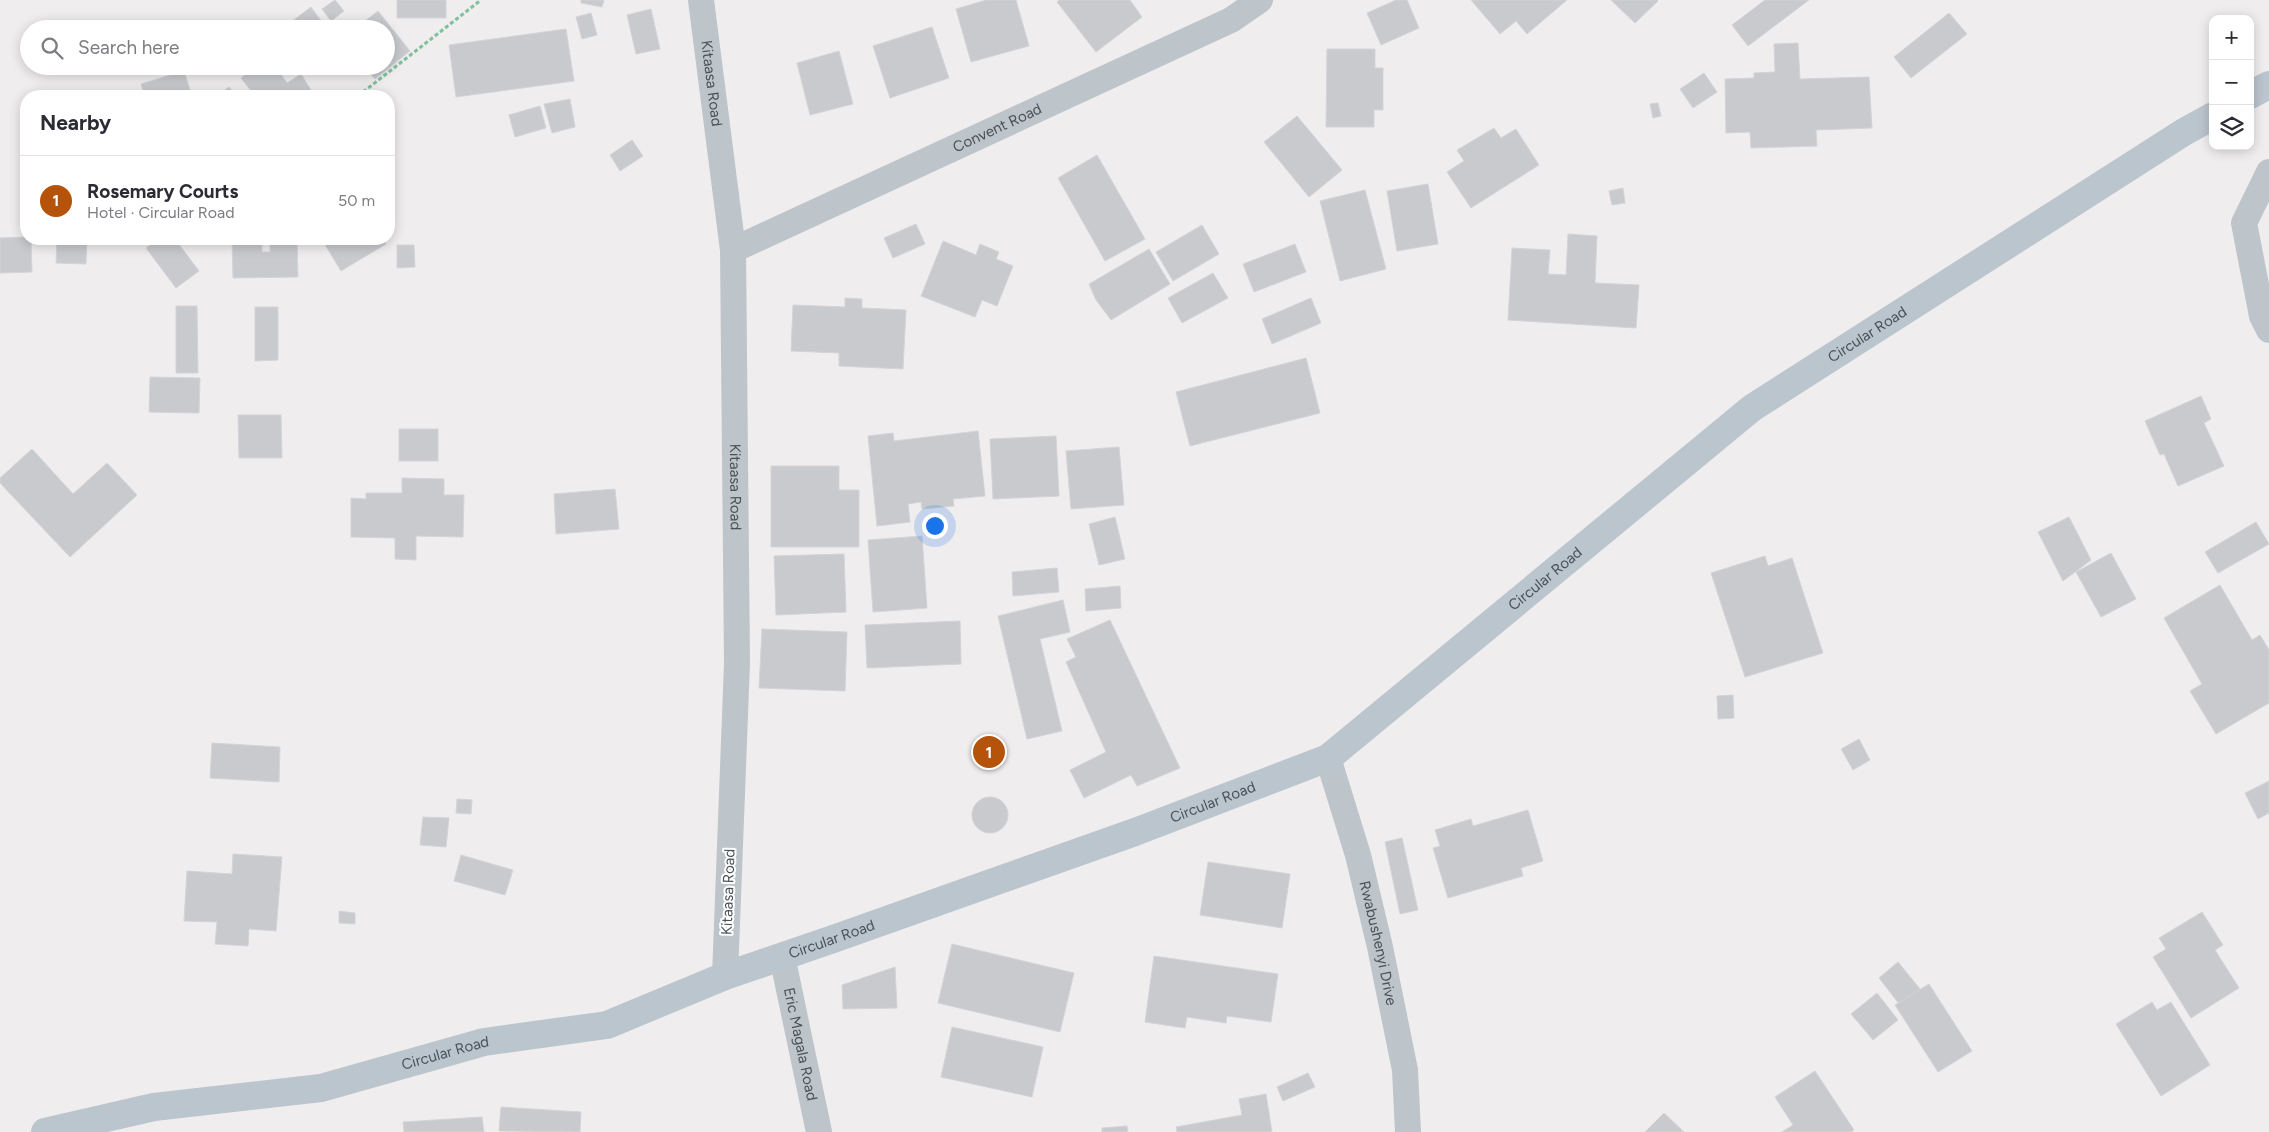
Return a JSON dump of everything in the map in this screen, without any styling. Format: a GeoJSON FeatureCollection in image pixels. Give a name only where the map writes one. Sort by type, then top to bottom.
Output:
{"type":"FeatureCollection","features":[{"type":"Feature","properties":{"kind":"street","name":"Kitaasa Road"},"geometry":{"type":"LineString","coordinates":[[701,0],[733,250],[737,663],[725,976]]}},
{"type":"Feature","properties":{"kind":"street","name":"Convent Road"},"geometry":{"type":"LineString","coordinates":[[733,250],[1231,20],[1260,0]]}},
{"type":"Feature","properties":{"kind":"street"},"geometry":{"type":"LineString","coordinates":[[2254,93],[2269,85]]}},
{"type":"Feature","properties":{"kind":"street","name":"Circular Road"},"geometry":{"type":"LineString","coordinates":[[45,1132],[154,1107],[321,1088],[484,1042],[606,1025],[725,976],[1135,832],[1328,758],[1752,408],[2184,132],[2209,118]]}},
{"type":"Feature","properties":{"kind":"street"},"geometry":{"type":"LineString","coordinates":[[2269,172],[2244,223],[2262,316],[2269,330]]}},
{"type":"Feature","properties":{"kind":"street","name":"Rwabushenyi Drive"},"geometry":{"type":"LineString","coordinates":[[1328,758],[1358,855],[1380,947],[1405,1070],[1408,1132]]}},
{"type":"Feature","properties":{"kind":"street","name":"Eric Magala Road"},"geometry":{"type":"LineString","coordinates":[[782,956],[819,1132]]}},
{"type":"Feature","properties":{"kind":"path"},"geometry":{"type":"LineString","coordinates":[[395,67],[481,0]]}},
{"type":"Feature","properties":{"kind":"path"},"geometry":{"type":"LineString","coordinates":[[366,90],[385,75]]}},
{"type":"Feature","properties":{"kind":"building"},"geometry":{"type":"Polygon","coordinates":[[[335,0],[344,11],[330,20],[322,9],[335,0]]]}},
{"type":"Feature","properties":{"kind":"building"},"geometry":{"type":"Polygon","coordinates":[[[397,0],[446,0],[446,18],[397,18],[397,0]]]}},
{"type":"Feature","properties":{"kind":"building"},"geometry":{"type":"Polygon","coordinates":[[[581,0],[604,0],[602,7],[581,3],[581,0]]]}},
{"type":"Feature","properties":{"kind":"building"},"geometry":{"type":"Polygon","coordinates":[[[986,0],[1016,0],[1029,46],[971,62],[956,9],[986,0]]]}},
{"type":"Feature","properties":{"kind":"building"},"geometry":{"type":"Polygon","coordinates":[[[1059,0],[1130,0],[1142,17],[1096,52],[1057,2],[1059,0]]]}},
{"type":"Feature","properties":{"kind":"building"},"geometry":{"type":"Polygon","coordinates":[[[1396,0],[1407,0],[1419,28],[1381,45],[1367,13],[1396,0]]]}},
{"type":"Feature","properties":{"kind":"building"},"geometry":{"type":"Polygon","coordinates":[[[1471,0],[1567,0],[1527,34],[1516,21],[1500,34],[1471,0]]]}},
{"type":"Feature","properties":{"kind":"building"},"geometry":{"type":"Polygon","coordinates":[[[1611,0],[1657,0],[1658,1],[1635,23],[1611,0]]]}},
{"type":"Feature","properties":{"kind":"building"},"geometry":{"type":"Polygon","coordinates":[[[1765,0],[1809,0],[1748,46],[1732,25],[1765,0]]]}},
{"type":"Feature","properties":{"kind":"building"},"geometry":{"type":"Polygon","coordinates":[[[311,7],[320,20],[294,20],[311,7]]]}},
{"type":"Feature","properties":{"kind":"building"},"geometry":{"type":"Polygon","coordinates":[[[651,9],[660,49],[636,54],[627,15],[651,9]]]}},
{"type":"Feature","properties":{"kind":"building"},"geometry":{"type":"Polygon","coordinates":[[[378,11],[385,20],[366,20],[378,11]]]}},
{"type":"Feature","properties":{"kind":"building"},"geometry":{"type":"Polygon","coordinates":[[[591,13],[597,35],[582,39],[576,17],[591,13]]]}},
{"type":"Feature","properties":{"kind":"building"},"geometry":{"type":"Polygon","coordinates":[[[1949,13],[1967,34],[1911,78],[1894,57],[1949,13]]]}},
{"type":"Feature","properties":{"kind":"building"},"geometry":{"type":"Polygon","coordinates":[[[932,27],[949,78],[890,98],[873,46],[932,27]]]}},
{"type":"Feature","properties":{"kind":"building"},"geometry":{"type":"Polygon","coordinates":[[[566,29],[574,81],[456,97],[449,45],[566,29]]]}},
{"type":"Feature","properties":{"kind":"building"},"geometry":{"type":"Polygon","coordinates":[[[395,32],[410,51],[395,63],[395,32]]]}},
{"type":"Feature","properties":{"kind":"building"},"geometry":{"type":"Polygon","coordinates":[[[1798,43],[1800,79],[1869,77],[1872,128],[1816,130],[1817,146],[1751,148],[1750,132],[1726,133],[1725,79],[1754,78],[1754,73],[1775,72],[1774,44],[1798,43]]]}},
{"type":"Feature","properties":{"kind":"building"},"geometry":{"type":"Polygon","coordinates":[[[1327,49],[1375,49],[1375,68],[1383,68],[1383,110],[1374,110],[1374,127],[1326,127],[1327,49]]]}},
{"type":"Feature","properties":{"kind":"building"},"geometry":{"type":"Polygon","coordinates":[[[839,51],[853,104],[810,115],[797,63],[839,51]]]}},
{"type":"Feature","properties":{"kind":"building"},"geometry":{"type":"Polygon","coordinates":[[[1704,73],[1717,92],[1693,108],[1680,89],[1704,73]]]}},
{"type":"Feature","properties":{"kind":"building"},"geometry":{"type":"Polygon","coordinates":[[[171,75],[185,75],[190,90],[143,90],[141,84],[171,75]]]}},
{"type":"Feature","properties":{"kind":"building"},"geometry":{"type":"Polygon","coordinates":[[[245,75],[281,75],[287,83],[302,75],[311,90],[250,90],[241,78],[245,75]]]}},
{"type":"Feature","properties":{"kind":"building"},"geometry":{"type":"Polygon","coordinates":[[[371,75],[380,75],[375,79],[371,75]]]}},
{"type":"Feature","properties":{"kind":"building"},"geometry":{"type":"Polygon","coordinates":[[[570,99],[575,127],[552,133],[544,104],[570,99]]]}},
{"type":"Feature","properties":{"kind":"building"},"geometry":{"type":"Polygon","coordinates":[[[1658,103],[1661,116],[1653,118],[1650,104],[1658,103]]]}},
{"type":"Feature","properties":{"kind":"building"},"geometry":{"type":"Polygon","coordinates":[[[540,106],[546,128],[515,137],[509,115],[540,106]]]}},
{"type":"Feature","properties":{"kind":"building"},"geometry":{"type":"Polygon","coordinates":[[[1297,116],[1342,170],[1309,197],[1264,142],[1297,116]]]}},
{"type":"Feature","properties":{"kind":"building"},"geometry":{"type":"Polygon","coordinates":[[[1494,128],[1501,138],[1516,129],[1539,165],[1471,208],[1447,172],[1464,161],[1457,150],[1494,128]]]}},
{"type":"Feature","properties":{"kind":"building"},"geometry":{"type":"Polygon","coordinates":[[[632,140],[643,156],[620,171],[610,155],[632,140]]]}},
{"type":"Feature","properties":{"kind":"building"},"geometry":{"type":"Polygon","coordinates":[[[1097,155],[1145,239],[1105,261],[1058,178],[1097,155]]]}},
{"type":"Feature","properties":{"kind":"building"},"geometry":{"type":"Polygon","coordinates":[[[1428,184],[1438,244],[1397,251],[1387,191],[1428,184]]]}},
{"type":"Feature","properties":{"kind":"building"},"geometry":{"type":"Polygon","coordinates":[[[1623,188],[1625,203],[1612,205],[1609,191],[1623,188]]]}},
{"type":"Feature","properties":{"kind":"building"},"geometry":{"type":"Polygon","coordinates":[[[1365,190],[1386,269],[1340,281],[1320,201],[1365,190]]]}},
{"type":"Feature","properties":{"kind":"building"},"geometry":{"type":"Polygon","coordinates":[[[916,224],[925,244],[893,258],[884,238],[916,224]]]}},
{"type":"Feature","properties":{"kind":"building"},"geometry":{"type":"Polygon","coordinates":[[[1202,225],[1219,254],[1173,281],[1156,252],[1202,225]]]}},
{"type":"Feature","properties":{"kind":"building"},"geometry":{"type":"Polygon","coordinates":[[[1568,234],[1597,236],[1595,283],[1639,285],[1636,328],[1508,320],[1512,248],[1550,250],[1548,274],[1566,275],[1568,234]]]}},
{"type":"Feature","properties":{"kind":"building"},"geometry":{"type":"Polygon","coordinates":[[[20,237],[20,245],[31,245],[32,272],[0,273],[0,238],[20,237]]]}},
{"type":"Feature","properties":{"kind":"building"},"geometry":{"type":"Polygon","coordinates":[[[943,241],[976,255],[980,244],[999,252],[996,259],[1013,266],[997,306],[982,300],[975,317],[921,296],[943,241]]]}},
{"type":"Feature","properties":{"kind":"building"},"geometry":{"type":"Polygon","coordinates":[[[1295,244],[1306,272],[1254,292],[1243,264],[1295,244]]]}},
{"type":"Feature","properties":{"kind":"building"},"geometry":{"type":"Polygon","coordinates":[[[57,245],[87,245],[86,264],[56,263],[57,245]]]}},
{"type":"Feature","properties":{"kind":"building"},"geometry":{"type":"Polygon","coordinates":[[[150,245],[180,245],[199,271],[176,288],[146,248],[150,245]]]}},
{"type":"Feature","properties":{"kind":"building"},"geometry":{"type":"Polygon","coordinates":[[[232,245],[262,245],[262,252],[270,252],[270,245],[297,245],[298,277],[233,278],[232,245]]]}},
{"type":"Feature","properties":{"kind":"building"},"geometry":{"type":"Polygon","coordinates":[[[325,245],[384,245],[341,271],[325,245]]]}},
{"type":"Feature","properties":{"kind":"building"},"geometry":{"type":"Polygon","coordinates":[[[397,245],[414,245],[415,267],[397,268],[397,245]]]}},
{"type":"Feature","properties":{"kind":"building"},"geometry":{"type":"Polygon","coordinates":[[[1149,249],[1170,284],[1111,320],[1096,300],[1089,284],[1149,249]]]}},
{"type":"Feature","properties":{"kind":"building"},"geometry":{"type":"Polygon","coordinates":[[[1213,273],[1228,298],[1182,323],[1168,298],[1213,273]]]}},
{"type":"Feature","properties":{"kind":"building"},"geometry":{"type":"Polygon","coordinates":[[[845,298],[862,299],[862,308],[906,310],[903,369],[839,366],[839,353],[791,351],[793,305],[845,307],[845,298]]]}},
{"type":"Feature","properties":{"kind":"building"},"geometry":{"type":"Polygon","coordinates":[[[1311,298],[1321,323],[1272,344],[1262,319],[1311,298]]]}},
{"type":"Feature","properties":{"kind":"building"},"geometry":{"type":"Polygon","coordinates":[[[176,306],[197,306],[198,373],[176,373],[176,306]]]}},
{"type":"Feature","properties":{"kind":"building"},"geometry":{"type":"Polygon","coordinates":[[[255,307],[278,307],[278,360],[255,361],[255,307]]]}},
{"type":"Feature","properties":{"kind":"building"},"geometry":{"type":"Polygon","coordinates":[[[1306,358],[1320,413],[1190,446],[1176,392],[1306,358]]]}},
{"type":"Feature","properties":{"kind":"building"},"geometry":{"type":"Polygon","coordinates":[[[150,377],[200,378],[199,413],[149,412],[150,377]]]}},
{"type":"Feature","properties":{"kind":"building"},"geometry":{"type":"Polygon","coordinates":[[[2201,396],[2211,419],[2204,423],[2224,466],[2178,486],[2164,454],[2160,455],[2145,421],[2201,396]]]}},
{"type":"Feature","properties":{"kind":"building"},"geometry":{"type":"Polygon","coordinates":[[[238,415],[281,415],[282,458],[239,458],[238,415]]]}},
{"type":"Feature","properties":{"kind":"building"},"geometry":{"type":"Polygon","coordinates":[[[399,429],[438,429],[438,461],[399,461],[399,429]]]}},
{"type":"Feature","properties":{"kind":"building"},"geometry":{"type":"Polygon","coordinates":[[[978,431],[985,496],[953,499],[954,506],[922,509],[921,502],[908,504],[910,522],[877,526],[868,436],[893,433],[894,441],[978,431]]]}},
{"type":"Feature","properties":{"kind":"building"},"geometry":{"type":"Polygon","coordinates":[[[1056,436],[1059,496],[993,499],[990,439],[1056,436]]]}},
{"type":"Feature","properties":{"kind":"building"},"geometry":{"type":"Polygon","coordinates":[[[1119,447],[1124,505],[1071,509],[1066,451],[1119,447]]]}},
{"type":"Feature","properties":{"kind":"building"},"geometry":{"type":"Polygon","coordinates":[[[32,449],[73,494],[107,463],[137,495],[70,557],[0,483],[0,478],[32,449]]]}},
{"type":"Feature","properties":{"kind":"building"},"geometry":{"type":"Polygon","coordinates":[[[771,466],[839,466],[839,490],[859,490],[859,547],[771,547],[771,466]]]}},
{"type":"Feature","properties":{"kind":"building"},"geometry":{"type":"Polygon","coordinates":[[[402,478],[444,479],[444,495],[464,495],[463,537],[416,536],[416,560],[395,559],[395,538],[351,537],[351,498],[366,499],[366,493],[402,493],[402,478]]]}},
{"type":"Feature","properties":{"kind":"building"},"geometry":{"type":"Polygon","coordinates":[[[615,489],[619,529],[556,534],[554,494],[615,489]]]}},
{"type":"Feature","properties":{"kind":"building"},"geometry":{"type":"Polygon","coordinates":[[[1115,517],[1125,559],[1099,565],[1089,524],[1115,517]]]}},
{"type":"Feature","properties":{"kind":"building"},"geometry":{"type":"Polygon","coordinates":[[[2069,517],[2091,560],[2063,581],[2038,532],[2069,517]]]}},
{"type":"Feature","properties":{"kind":"building"},"geometry":{"type":"Polygon","coordinates":[[[2256,522],[2269,544],[2218,573],[2205,552],[2256,522]]]}},
{"type":"Feature","properties":{"kind":"building"},"geometry":{"type":"Polygon","coordinates":[[[922,536],[927,608],[873,612],[868,540],[922,536]]]}},
{"type":"Feature","properties":{"kind":"building"},"geometry":{"type":"Polygon","coordinates":[[[2111,553],[2136,599],[2101,617],[2076,572],[2111,553]]]}},
{"type":"Feature","properties":{"kind":"building"},"geometry":{"type":"Polygon","coordinates":[[[844,554],[846,612],[776,615],[774,556],[844,554]]]}},
{"type":"Feature","properties":{"kind":"building"},"geometry":{"type":"Polygon","coordinates":[[[1765,556],[1768,566],[1792,558],[1823,653],[1745,677],[1711,573],[1765,556]]]}},
{"type":"Feature","properties":{"kind":"building"},"geometry":{"type":"Polygon","coordinates":[[[1057,568],[1059,592],[1013,596],[1012,572],[1057,568]]]}},
{"type":"Feature","properties":{"kind":"building"},"geometry":{"type":"Polygon","coordinates":[[[2220,585],[2252,640],[2260,635],[2269,650],[2269,703],[2216,734],[2190,691],[2202,684],[2164,618],[2220,585]]]}},
{"type":"Feature","properties":{"kind":"building"},"geometry":{"type":"Polygon","coordinates":[[[1120,586],[1121,608],[1086,611],[1085,589],[1120,586]]]}},
{"type":"Feature","properties":{"kind":"building"},"geometry":{"type":"Polygon","coordinates":[[[1063,600],[1070,632],[1040,639],[1062,731],[1027,739],[998,616],[1063,600]]]}},
{"type":"Feature","properties":{"kind":"building"},"geometry":{"type":"Polygon","coordinates":[[[1110,620],[1180,768],[1137,786],[1131,775],[1084,798],[1070,770],[1106,752],[1066,662],[1076,657],[1067,639],[1110,620]]]}},
{"type":"Feature","properties":{"kind":"building"},"geometry":{"type":"Polygon","coordinates":[[[960,621],[961,664],[867,668],[865,625],[960,621]]]}},
{"type":"Feature","properties":{"kind":"building"},"geometry":{"type":"Polygon","coordinates":[[[762,629],[847,632],[845,691],[759,688],[762,629]]]}},
{"type":"Feature","properties":{"kind":"building"},"geometry":{"type":"Polygon","coordinates":[[[1733,695],[1734,718],[1718,719],[1717,696],[1733,695]]]}},
{"type":"Feature","properties":{"kind":"building"},"geometry":{"type":"Polygon","coordinates":[[[1859,739],[1870,760],[1853,770],[1841,749],[1859,739]]]}},
{"type":"Feature","properties":{"kind":"building"},"geometry":{"type":"Polygon","coordinates":[[[212,743],[280,747],[279,782],[210,778],[212,743]]]}},
{"type":"Feature","properties":{"kind":"building"},"geometry":{"type":"Polygon","coordinates":[[[2269,781],[2269,813],[2258,819],[2245,793],[2269,781]]]}},
{"type":"Feature","properties":{"kind":"building"},"geometry":{"type":"Polygon","coordinates":[[[990,797],[1003,802],[1008,815],[1003,828],[990,833],[977,828],[972,815],[977,802],[990,797]]]}},
{"type":"Feature","properties":{"kind":"building"},"geometry":{"type":"Polygon","coordinates":[[[457,799],[472,800],[471,814],[456,813],[457,799]]]}},
{"type":"Feature","properties":{"kind":"building"},"geometry":{"type":"Polygon","coordinates":[[[1528,810],[1543,861],[1521,868],[1523,876],[1448,898],[1433,848],[1440,846],[1435,830],[1471,819],[1473,826],[1528,810]]]}},
{"type":"Feature","properties":{"kind":"building"},"geometry":{"type":"Polygon","coordinates":[[[423,817],[449,818],[446,847],[420,845],[423,817]]]}},
{"type":"Feature","properties":{"kind":"building"},"geometry":{"type":"Polygon","coordinates":[[[1402,838],[1418,910],[1400,914],[1385,842],[1402,838]]]}},
{"type":"Feature","properties":{"kind":"building"},"geometry":{"type":"Polygon","coordinates":[[[233,854],[282,857],[276,931],[249,929],[248,946],[215,944],[217,922],[184,921],[187,871],[232,874],[233,854]]]}},
{"type":"Feature","properties":{"kind":"building"},"geometry":{"type":"Polygon","coordinates":[[[461,855],[513,870],[505,895],[454,881],[461,855]]]}},
{"type":"Feature","properties":{"kind":"building"},"geometry":{"type":"Polygon","coordinates":[[[1208,862],[1290,874],[1282,928],[1200,915],[1208,862]]]}},
{"type":"Feature","properties":{"kind":"building"},"geometry":{"type":"Polygon","coordinates":[[[339,911],[355,913],[355,924],[339,923],[339,911]]]}},
{"type":"Feature","properties":{"kind":"building"},"geometry":{"type":"Polygon","coordinates":[[[2202,912],[2223,945],[2215,950],[2239,988],[2191,1018],[2153,957],[2166,949],[2159,938],[2202,912]]]}},
{"type":"Feature","properties":{"kind":"building"},"geometry":{"type":"Polygon","coordinates":[[[952,944],[1074,973],[1060,1032],[938,1003],[952,944]]]}},
{"type":"Feature","properties":{"kind":"building"},"geometry":{"type":"Polygon","coordinates":[[[1154,956],[1278,974],[1271,1022],[1227,1016],[1226,1023],[1187,1017],[1185,1028],[1145,1022],[1154,956]]]}},
{"type":"Feature","properties":{"kind":"building"},"geometry":{"type":"Polygon","coordinates":[[[1898,962],[1920,989],[1900,1005],[1879,978],[1898,962]]]}},
{"type":"Feature","properties":{"kind":"building"},"geometry":{"type":"Polygon","coordinates":[[[895,967],[897,1008],[843,1009],[842,985],[895,967]]]}},
{"type":"Feature","properties":{"kind":"building"},"geometry":{"type":"Polygon","coordinates":[[[1929,984],[1972,1051],[1938,1072],[1895,1005],[1929,984]]]}},
{"type":"Feature","properties":{"kind":"building"},"geometry":{"type":"Polygon","coordinates":[[[1877,993],[1898,1020],[1873,1040],[1851,1014],[1877,993]]]}},
{"type":"Feature","properties":{"kind":"building"},"geometry":{"type":"Polygon","coordinates":[[[2152,1002],[2157,1010],[2171,1002],[2210,1065],[2161,1096],[2116,1024],[2152,1002]]]}},
{"type":"Feature","properties":{"kind":"building"},"geometry":{"type":"Polygon","coordinates":[[[952,1027],[1043,1047],[1032,1097],[941,1077],[952,1027]]]}},
{"type":"Feature","properties":{"kind":"building"},"geometry":{"type":"Polygon","coordinates":[[[1815,1071],[1854,1130],[1851,1132],[1782,1132],[1793,1125],[1775,1097],[1815,1071]]]}},
{"type":"Feature","properties":{"kind":"building"},"geometry":{"type":"Polygon","coordinates":[[[1308,1073],[1315,1087],[1283,1101],[1277,1087],[1308,1073]]]}},
{"type":"Feature","properties":{"kind":"building"},"geometry":{"type":"Polygon","coordinates":[[[1266,1094],[1272,1132],[1177,1132],[1176,1127],[1242,1115],[1239,1099],[1266,1094]]]}},
{"type":"Feature","properties":{"kind":"building"},"geometry":{"type":"Polygon","coordinates":[[[501,1107],[581,1112],[580,1132],[499,1131],[501,1107]]]}},
{"type":"Feature","properties":{"kind":"building"},"geometry":{"type":"Polygon","coordinates":[[[1664,1113],[1684,1132],[1645,1132],[1664,1113]]]}},
{"type":"Feature","properties":{"kind":"building"},"geometry":{"type":"Polygon","coordinates":[[[482,1117],[484,1132],[404,1132],[403,1122],[482,1117]]]}},
{"type":"Feature","properties":{"kind":"building"},"geometry":{"type":"Polygon","coordinates":[[[1127,1126],[1128,1132],[1102,1132],[1102,1128],[1127,1126]]]}},
{"type":"Feature","properties":{"kind":"place","name":"Rosemary Courts"},"geometry":{"type":"Point","coordinates":[989,752]}}]}
